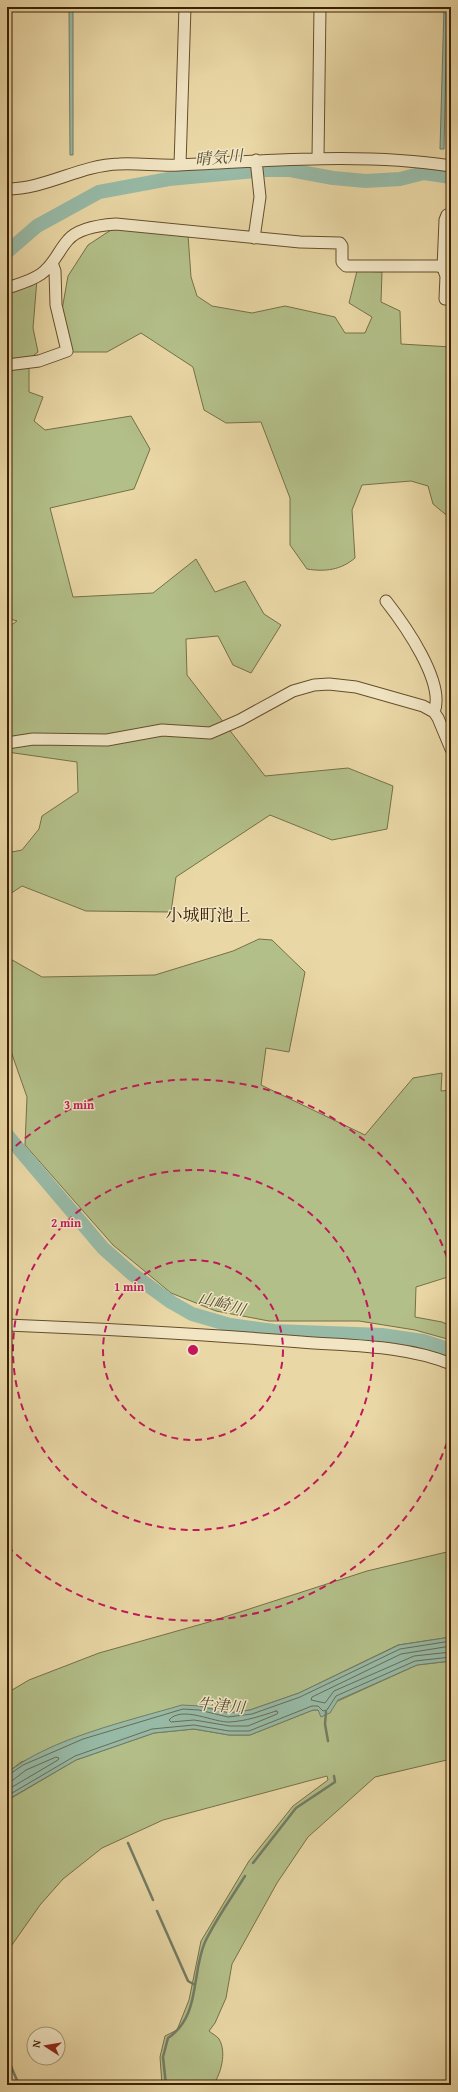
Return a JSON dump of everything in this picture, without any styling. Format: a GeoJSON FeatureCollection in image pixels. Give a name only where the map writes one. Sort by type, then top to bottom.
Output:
{"type":"FeatureCollection","features":[{"type":"Feature","properties":{"kind":"street"},"geometry":{"type":"LineString","coordinates":[[180,165],[185,7]]}},
{"type":"Feature","properties":{"kind":"street"},"geometry":{"type":"LineString","coordinates":[[318,158],[320,7]]}},
{"type":"Feature","properties":{"kind":"street"},"geometry":{"type":"LineString","coordinates":[[7,188],[34,186],[84,169],[118,164],[152,166],[318,158],[429,163],[451,166]]}},
{"type":"Feature","properties":{"kind":"street"},"geometry":{"type":"LineString","coordinates":[[254,238],[260,197],[256,160]]}},
{"type":"Feature","properties":{"kind":"street"},"geometry":{"type":"LineString","coordinates":[[451,216],[447,215],[445,220],[443,268],[446,276],[445,299],[451,299]]}},
{"type":"Feature","properties":{"kind":"street"},"geometry":{"type":"LineString","coordinates":[[7,288],[28,281],[42,273],[52,264],[73,235],[100,226],[116,224],[254,238],[340,243],[342,246],[342,262],[346,266],[438,266],[443,268]]}},
{"type":"Feature","properties":{"kind":"street"},"geometry":{"type":"LineString","coordinates":[[7,365],[39,361],[67,352],[56,305],[54,271],[52,264]]}},
{"type":"Feature","properties":{"kind":"street"},"geometry":{"type":"LineString","coordinates":[[386,600],[400,618],[432,678],[437,699],[434,712],[451,749]]}},
{"type":"Feature","properties":{"kind":"street"},"geometry":{"type":"LineString","coordinates":[[7,743],[33,739],[107,740],[162,730],[210,733],[240,720],[293,691],[329,684],[364,689],[415,704],[434,712]]}},
{"type":"Feature","properties":{"kind":"street"},"geometry":{"type":"LineString","coordinates":[[7,1325],[210,1334],[389,1349],[423,1355],[451,1364]]}},
{"type":"Feature","properties":{"kind":"green space"},"geometry":{"type":"Polygon","coordinates":[[[114,228],[188,235],[191,277],[197,296],[212,306],[252,313],[285,306],[335,317],[345,333],[365,333],[372,317],[349,303],[357,271],[382,272],[381,302],[400,311],[401,344],[451,347],[451,519],[433,504],[428,486],[411,481],[362,485],[352,510],[355,558],[338,568],[326,570],[307,569],[290,545],[290,498],[261,422],[226,423],[204,410],[193,367],[141,333],[107,352],[71,352],[62,310],[68,276],[88,245],[114,228]]]}},
{"type":"Feature","properties":{"kind":"green space"},"geometry":{"type":"Polygon","coordinates":[[[37,279],[33,328],[38,352],[29,359],[29,392],[43,397],[34,421],[45,430],[131,416],[150,449],[134,489],[50,508],[73,597],[153,593],[196,559],[215,592],[245,581],[264,614],[281,625],[251,673],[233,665],[218,636],[186,639],[187,675],[265,776],[348,768],[393,786],[387,829],[332,840],[270,815],[176,877],[171,912],[86,911],[22,886],[7,896],[7,853],[22,850],[39,829],[42,816],[78,792],[77,762],[7,752],[7,628],[17,621],[7,618],[7,419],[11,385],[7,384],[7,294],[37,279]]]}},
{"type":"Feature","properties":{"kind":"green space"},"geometry":{"type":"Polygon","coordinates":[[[259,939],[272,940],[305,972],[289,1052],[266,1048],[261,1085],[365,1135],[413,1078],[442,1073],[441,1091],[451,1090],[451,1276],[416,1287],[415,1317],[442,1322],[451,1326],[451,1340],[415,1330],[359,1321],[269,1321],[216,1311],[171,1293],[113,1245],[25,1145],[27,1097],[7,1040],[7,957],[42,977],[155,975],[233,951],[259,939]]]}},
{"type":"Feature","properties":{"kind":"green space"},"geometry":{"type":"Polygon","coordinates":[[[451,1551],[451,1637],[398,1645],[299,1693],[250,1710],[229,1713],[199,1706],[21,1762],[7,1773],[7,1693],[29,1680],[99,1653],[209,1622],[367,1571],[451,1551]]]}},
{"type":"Feature","properties":{"kind":"green space"},"geometry":{"type":"Polygon","coordinates":[[[451,1661],[451,1759],[375,1777],[308,1837],[277,1883],[232,1964],[226,1998],[215,2023],[209,2031],[219,2039],[223,2050],[221,2069],[213,2085],[162,2085],[160,2057],[165,2036],[177,2030],[189,2000],[201,1941],[249,1861],[293,1806],[328,1780],[327,1776],[163,1820],[102,1848],[63,1879],[40,1905],[7,1952],[8,1800],[76,1760],[154,1733],[194,1729],[229,1735],[250,1735],[313,1710],[318,1710],[417,1665],[451,1661]]]}},
{"type":"Feature","properties":{"kind":"water"},"geometry":{"type":"Polygon","coordinates":[[[69,7],[73,7],[73,155],[70,155],[69,7]]]}},
{"type":"Feature","properties":{"kind":"water"},"geometry":{"type":"Polygon","coordinates":[[[444,7],[447,7],[444,149],[440,149],[444,7]]]}},
{"type":"Feature","properties":{"kind":"water"},"geometry":{"type":"Polygon","coordinates":[[[451,1637],[451,1661],[417,1665],[338,1700],[330,1713],[321,1717],[318,1710],[313,1710],[250,1735],[229,1735],[194,1729],[154,1733],[76,1760],[7,1800],[7,1773],[45,1750],[67,1740],[114,1724],[182,1705],[199,1706],[229,1713],[250,1710],[299,1693],[399,1645],[451,1637]]]}},
{"type":"Feature","properties":{"kind":"waterway","name":"晴気川"},"geometry":{"type":"LineString","coordinates":[[7,252],[37,226],[99,192],[169,179],[267,170],[290,170],[333,178],[366,181],[400,179],[424,173],[451,177]]}},
{"type":"Feature","properties":{"kind":"waterway","name":"山崎川"},"geometry":{"type":"LineString","coordinates":[[7,1135],[103,1248],[131,1273],[171,1302],[192,1314],[230,1325],[274,1331],[382,1335],[423,1341],[451,1350]]}},
{"type":"Feature","properties":{"kind":"waterway"},"geometry":{"type":"LineString","coordinates":[[326,1712],[325,1724],[328,1741]]}},
{"type":"Feature","properties":{"kind":"waterway"},"geometry":{"type":"LineString","coordinates":[[253,1863],[296,1808],[335,1782],[334,1776]]}},
{"type":"Feature","properties":{"kind":"waterway"},"geometry":{"type":"LineString","coordinates":[[128,1843],[153,1900]]}},
{"type":"Feature","properties":{"kind":"waterway"},"geometry":{"type":"LineString","coordinates":[[166,2085],[163,2057],[168,2038],[178,2029],[186,2018],[191,2006],[201,1954],[209,1933],[245,1876]]}},
{"type":"Feature","properties":{"kind":"waterway"},"geometry":{"type":"LineString","coordinates":[[157,1911],[188,1981],[195,1985]]}},
{"type":"Feature","properties":{"kind":"waterway"},"geometry":{"type":"LineString","coordinates":[[7,2057],[19,2085]]}},
{"type":"Feature","properties":{"kind":"district","name":"小城町池上"},"geometry":{"type":"Point","coordinates":[208,914]}},
{"type":"Feature","properties":{"kind":"water label","name":"牛津川"},"geometry":{"type":"Point","coordinates":[221,1705]}}]}
